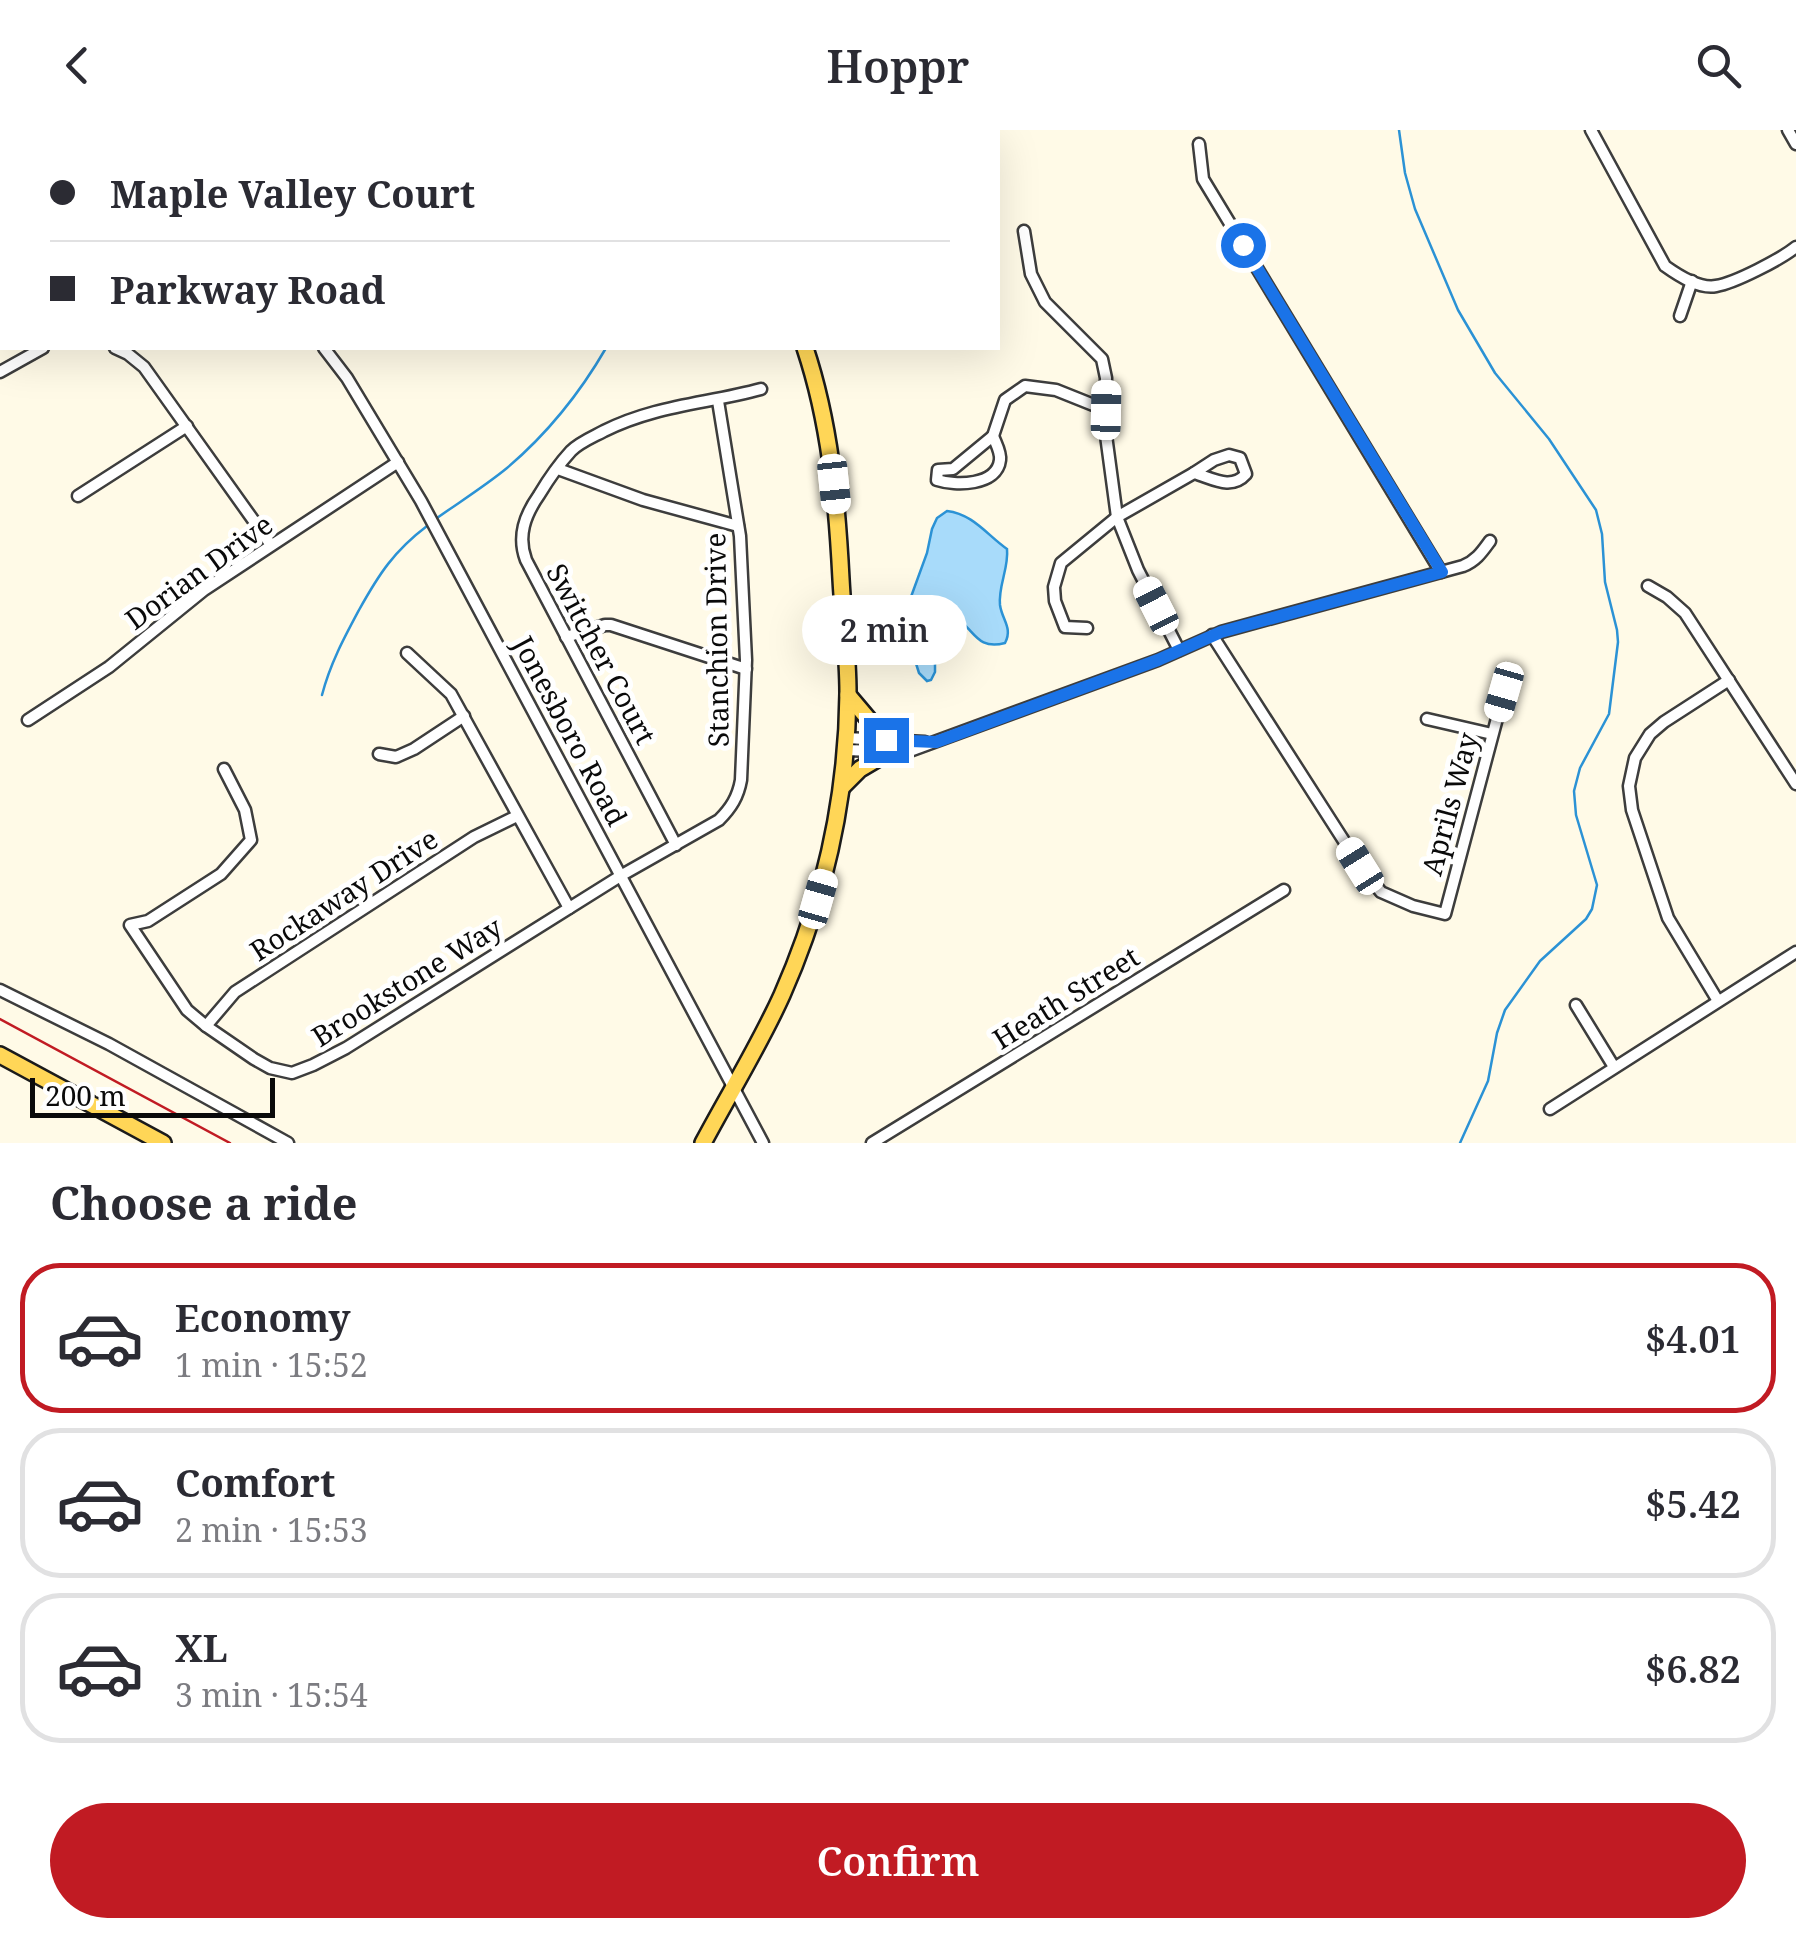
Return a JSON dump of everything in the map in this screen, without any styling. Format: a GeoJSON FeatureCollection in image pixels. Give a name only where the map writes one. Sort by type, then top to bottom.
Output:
{"type":"FeatureCollection","features":[{"type":"Feature","properties":{"kind":"main road"},"geometry":{"type":"LineString","coordinates":[[703,1143],[780,998],[805,937],[828,863],[842,788],[848,695],[837,508],[825,422],[806,350]]}},
{"type":"Feature","properties":{"kind":"main road"},"geometry":{"type":"LineString","coordinates":[[842,788],[888,746],[848,695]]}},
{"type":"Feature","properties":{"kind":"main road"},"geometry":{"type":"LineString","coordinates":[[0,1054],[163,1143]]}},
{"type":"Feature","properties":{"kind":"street"},"geometry":{"type":"LineString","coordinates":[[1592,130],[1665,266],[1682,279],[1714,287],[1752,272],[1796,247]]}},
{"type":"Feature","properties":{"kind":"street"},"geometry":{"type":"LineString","coordinates":[[1788,130],[1796,144]]}},
{"type":"Feature","properties":{"kind":"street"},"geometry":{"type":"LineString","coordinates":[[1200,144],[1204,180],[1442,572]]}},
{"type":"Feature","properties":{"kind":"street"},"geometry":{"type":"LineString","coordinates":[[1024,231],[1032,274],[1045,302],[1102,360],[1118,517],[1138,570],[1179,650]]}},
{"type":"Feature","properties":{"kind":"street"},"geometry":{"type":"LineString","coordinates":[[1680,316],[1692,282]]}},
{"type":"Feature","properties":{"kind":"street"},"geometry":{"type":"LineString","coordinates":[[0,372],[39,350]]}},
{"type":"Feature","properties":{"kind":"street"},"geometry":{"type":"LineString","coordinates":[[119,350],[144,367],[272,544]]}},
{"type":"Feature","properties":{"kind":"street","name":"Jonesboro Road"},"geometry":{"type":"LineString","coordinates":[[326,350],[398,462],[764,1143]]}},
{"type":"Feature","properties":{"kind":"street"},"geometry":{"type":"LineString","coordinates":[[993,436],[1001,458],[998,468],[986,479],[946,483],[937,480],[938,470],[953,469],[993,436],[1005,400],[1025,386],[1056,390],[1106,410]]}},
{"type":"Feature","properties":{"kind":"street","name":"Switcher Court"},"geometry":{"type":"LineString","coordinates":[[676,845],[526,560],[522,542],[528,511],[572,450],[586,440],[645,413],[761,390]]}},
{"type":"Feature","properties":{"kind":"street","name":"Stanchion Drive"},"geometry":{"type":"LineString","coordinates":[[622,875],[719,820],[739,794],[746,669],[738,526],[718,401]]}},
{"type":"Feature","properties":{"kind":"street"},"geometry":{"type":"LineString","coordinates":[[78,496],[187,426]]}},
{"type":"Feature","properties":{"kind":"street"},"geometry":{"type":"LineString","coordinates":[[1087,628],[1065,627],[1054,587],[1061,562],[1118,517],[1214,460],[1229,455],[1240,458],[1246,474],[1240,481],[1228,484],[1194,473]]}},
{"type":"Feature","properties":{"kind":"street","name":"Dorian Drive"},"geometry":{"type":"LineString","coordinates":[[28,720],[110,667],[204,590],[398,462]]}},
{"type":"Feature","properties":{"kind":"street"},"geometry":{"type":"LineString","coordinates":[[558,469],[642,500],[738,526]]}},
{"type":"Feature","properties":{"kind":"street"},"geometry":{"type":"LineString","coordinates":[[846,744],[936,742],[1212,636],[1472,562],[1490,541]]}},
{"type":"Feature","properties":{"kind":"street"},"geometry":{"type":"LineString","coordinates":[[1648,586],[1685,613],[1796,784]]}},
{"type":"Feature","properties":{"kind":"street"},"geometry":{"type":"LineString","coordinates":[[566,637],[612,625],[746,669]]}},
{"type":"Feature","properties":{"kind":"street","name":"Aprils Way"},"geometry":{"type":"LineString","coordinates":[[1212,636],[1360,866],[1381,892],[1445,914],[1504,692]]}},
{"type":"Feature","properties":{"kind":"street"},"geometry":{"type":"LineString","coordinates":[[406,653],[451,694],[570,908]]}},
{"type":"Feature","properties":{"kind":"street"},"geometry":{"type":"LineString","coordinates":[[1718,1001],[1668,918],[1632,810],[1629,786],[1635,758],[1650,734],[1729,680]]}},
{"type":"Feature","properties":{"kind":"street"},"geometry":{"type":"LineString","coordinates":[[379,754],[396,756],[414,749],[464,716]]}},
{"type":"Feature","properties":{"kind":"street"},"geometry":{"type":"LineString","coordinates":[[1426,719],[1492,734]]}},
{"type":"Feature","properties":{"kind":"street","name":"Brookstone Way"},"geometry":{"type":"LineString","coordinates":[[224,769],[245,810],[251,840],[221,874],[148,920],[130,925],[188,1010],[270,1068],[292,1072],[314,1066],[622,875]]}},
{"type":"Feature","properties":{"kind":"street","name":"Rockaway Drive"},"geometry":{"type":"LineString","coordinates":[[206,1026],[235,992],[474,838],[518,816]]}},
{"type":"Feature","properties":{"kind":"street","name":"Heath Street"},"geometry":{"type":"LineString","coordinates":[[872,1143],[1284,890]]}},
{"type":"Feature","properties":{"kind":"street"},"geometry":{"type":"LineString","coordinates":[[1550,1109],[1796,952]]}},
{"type":"Feature","properties":{"kind":"street"},"geometry":{"type":"LineString","coordinates":[[0,990],[109,1044],[288,1143]]}},
{"type":"Feature","properties":{"kind":"street"},"geometry":{"type":"LineString","coordinates":[[1576,1004],[1614,1067]]}},
{"type":"Feature","properties":{"kind":"water"},"geometry":{"type":"Polygon","coordinates":[[[947,511],[972,521],[1007,549],[1000,598],[1008,633],[1005,643],[986,643],[949,617],[930,635],[935,672],[927,681],[919,673],[900,627],[932,529],[937,518],[947,511]]]}},
{"type":"Feature","properties":{"kind":"waterway"},"geometry":{"type":"LineString","coordinates":[[1399,130],[1415,209],[1458,310],[1495,373],[1549,439],[1596,510],[1618,642],[1609,714],[1580,768],[1574,791],[1576,815],[1597,885],[1592,909],[1540,961],[1505,1010],[1488,1081],[1460,1143]]}},
{"type":"Feature","properties":{"kind":"waterway"},"geometry":{"type":"LineString","coordinates":[[437,518],[499,475],[536,441],[574,397],[605,350]]}},
{"type":"Feature","properties":{"kind":"waterway"},"geometry":{"type":"LineString","coordinates":[[322,695],[338,651],[373,585],[396,554],[427,526]]}},
{"type":"Feature","properties":{"kind":"railway"},"geometry":{"type":"LineString","coordinates":[[0,1019],[230,1143]]}},
{"type":"Feature","properties":{"kind":"route"},"geometry":{"type":"LineString","coordinates":[[886,740],[936,742],[1158,660],[1221,632],[1442,572],[1243,245]]}}]}
